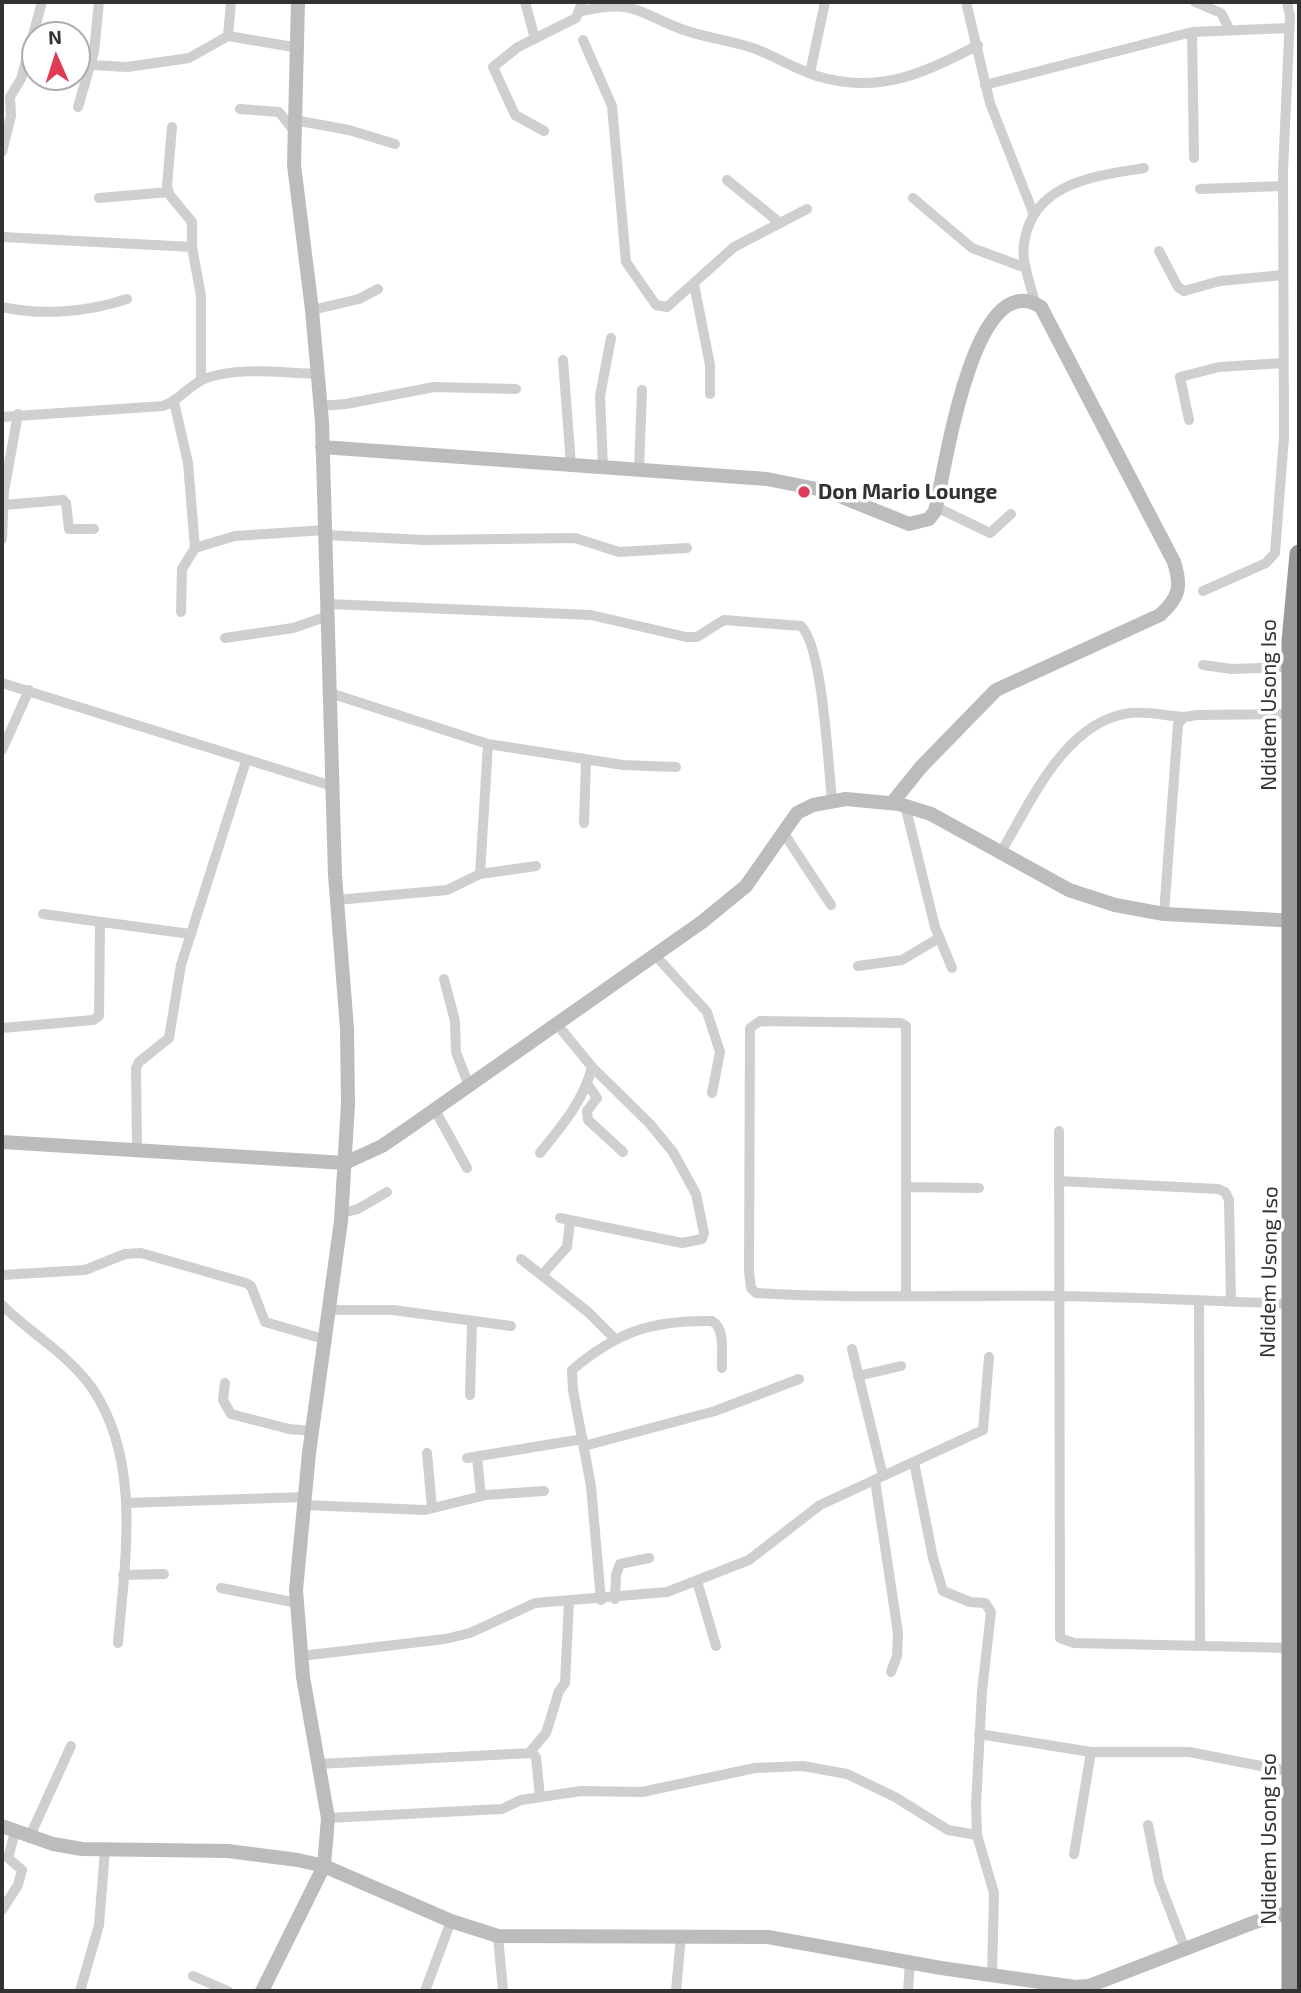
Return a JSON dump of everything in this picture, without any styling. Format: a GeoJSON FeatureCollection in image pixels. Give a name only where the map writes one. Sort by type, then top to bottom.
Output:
{"type":"FeatureCollection","features":[{"type":"Feature","properties":{"kind":"highway","name":"Ndidem Usong Iso"},"geometry":{"type":"LineString","coordinates":[[1291,1991],[1295,1911],[1292,1772],[1292,1304],[1296,921],[1291,667],[1292,610],[1299,554]]}},
{"type":"Feature","properties":{"kind":"street"},"geometry":{"type":"LineString","coordinates":[[2,152],[11,116],[10,97],[21,79],[43,2]]}},
{"type":"Feature","properties":{"kind":"street"},"geometry":{"type":"LineString","coordinates":[[91,58],[99,2]]}},
{"type":"Feature","properties":{"kind":"street"},"geometry":{"type":"LineString","coordinates":[[228,36],[231,2]]}},
{"type":"Feature","properties":{"kind":"street"},"geometry":{"type":"LineString","coordinates":[[262,1991],[324,1866],[328,1818],[301,1656],[297,1603],[304,1501],[327,1340],[345,1163],[347,1029],[332,786],[320,406],[312,310],[294,165],[299,48],[298,2]]}},
{"type":"Feature","properties":{"kind":"street"},"geometry":{"type":"LineString","coordinates":[[525,2],[535,39]]}},
{"type":"Feature","properties":{"kind":"street"},"geometry":{"type":"LineString","coordinates":[[810,73],[825,2]]}},
{"type":"Feature","properties":{"kind":"street"},"geometry":{"type":"LineString","coordinates":[[966,2],[978,44],[985,85],[1034,215]]}},
{"type":"Feature","properties":{"kind":"street"},"geometry":{"type":"LineString","coordinates":[[1195,2],[1221,13],[1230,30]]}},
{"type":"Feature","properties":{"kind":"street"},"geometry":{"type":"LineString","coordinates":[[1203,591],[1266,563],[1275,553],[1284,437],[1283,186],[1293,20],[1287,2]]}},
{"type":"Feature","properties":{"kind":"street"},"geometry":{"type":"LineString","coordinates":[[544,131],[514,115],[493,70],[494,66],[518,47],[576,18],[582,7],[629,5],[683,29],[757,49],[810,73],[837,81],[883,82],[913,77],[978,44]]}},
{"type":"Feature","properties":{"kind":"street"},"geometry":{"type":"LineString","coordinates":[[985,85],[1192,32],[1230,30],[1293,20]]}},
{"type":"Feature","properties":{"kind":"street"},"geometry":{"type":"LineString","coordinates":[[1192,32],[1194,158]]}},
{"type":"Feature","properties":{"kind":"street"},"geometry":{"type":"LineString","coordinates":[[91,65],[127,67],[189,58],[228,36],[299,48]]}},
{"type":"Feature","properties":{"kind":"street"},"geometry":{"type":"LineString","coordinates":[[583,40],[612,106],[626,262],[656,305],[667,307],[734,247],[807,209]]}},
{"type":"Feature","properties":{"kind":"street"},"geometry":{"type":"LineString","coordinates":[[78,107],[83,91]]}},
{"type":"Feature","properties":{"kind":"street"},"geometry":{"type":"LineString","coordinates":[[240,109],[279,113],[294,126],[349,130],[395,144]]}},
{"type":"Feature","properties":{"kind":"street"},"geometry":{"type":"LineString","coordinates":[[172,127],[169,192],[192,222],[192,247],[201,296],[201,380]]}},
{"type":"Feature","properties":{"kind":"street"},"geometry":{"type":"LineString","coordinates":[[1035,303],[1023,245],[1034,215],[1052,196],[1084,178],[1144,168]]}},
{"type":"Feature","properties":{"kind":"street"},"geometry":{"type":"LineString","coordinates":[[727,180],[780,223]]}},
{"type":"Feature","properties":{"kind":"street"},"geometry":{"type":"LineString","coordinates":[[1200,189],[1283,186]]}},
{"type":"Feature","properties":{"kind":"street"},"geometry":{"type":"LineString","coordinates":[[99,198],[169,192]]}},
{"type":"Feature","properties":{"kind":"street"},"geometry":{"type":"LineString","coordinates":[[913,198],[972,248],[1026,268]]}},
{"type":"Feature","properties":{"kind":"street"},"geometry":{"type":"LineString","coordinates":[[2,237],[192,247]]}},
{"type":"Feature","properties":{"kind":"street"},"geometry":{"type":"LineString","coordinates":[[1158,251],[1178,287],[1184,291],[1220,281],[1283,275]]}},
{"type":"Feature","properties":{"kind":"street"},"geometry":{"type":"LineString","coordinates":[[694,284],[710,366],[710,394]]}},
{"type":"Feature","properties":{"kind":"street"},"geometry":{"type":"LineString","coordinates":[[312,310],[359,299],[379,289]]}},
{"type":"Feature","properties":{"kind":"street"},"geometry":{"type":"LineString","coordinates":[[2,307],[60,311],[107,306],[127,299]]}},
{"type":"Feature","properties":{"kind":"street"},"geometry":{"type":"LineString","coordinates":[[322,447],[639,469],[798,484],[827,491],[909,524],[929,519],[936,507],[960,391],[985,334],[1002,310],[1014,303],[1035,303],[1041,307],[1174,562],[1180,589],[1174,602],[1160,615],[996,690],[920,767],[898,804],[939,938],[952,968]]}},
{"type":"Feature","properties":{"kind":"street"},"geometry":{"type":"LineString","coordinates":[[603,467],[600,397],[611,338]]}},
{"type":"Feature","properties":{"kind":"street"},"geometry":{"type":"LineString","coordinates":[[563,360],[571,465]]}},
{"type":"Feature","properties":{"kind":"street"},"geometry":{"type":"LineString","coordinates":[[1189,420],[1180,377],[1219,367],[1283,363]]}},
{"type":"Feature","properties":{"kind":"street"},"geometry":{"type":"LineString","coordinates":[[2,417],[150,408],[174,402],[201,380],[224,373],[318,374]]}},
{"type":"Feature","properties":{"kind":"street"},"geometry":{"type":"LineString","coordinates":[[320,406],[346,404],[434,387],[516,389]]}},
{"type":"Feature","properties":{"kind":"street"},"geometry":{"type":"LineString","coordinates":[[639,469],[642,390]]}},
{"type":"Feature","properties":{"kind":"street"},"geometry":{"type":"LineString","coordinates":[[174,402],[188,463],[195,548],[182,569],[181,612]]}},
{"type":"Feature","properties":{"kind":"street"},"geometry":{"type":"LineString","coordinates":[[2,538],[4,505],[18,414]]}},
{"type":"Feature","properties":{"kind":"street"},"geometry":{"type":"LineString","coordinates":[[4,505],[63,500],[66,503],[69,529],[94,529]]}},
{"type":"Feature","properties":{"kind":"street"},"geometry":{"type":"LineString","coordinates":[[936,507],[990,533],[1011,514]]}},
{"type":"Feature","properties":{"kind":"street"},"geometry":{"type":"LineString","coordinates":[[195,548],[235,536],[325,532],[425,540],[575,538],[619,552],[687,548]]}},
{"type":"Feature","properties":{"kind":"street"},"geometry":{"type":"LineString","coordinates":[[225,638],[293,628],[328,610],[591,615],[686,637],[697,637],[724,620],[801,626],[809,636],[819,680],[832,800]]}},
{"type":"Feature","properties":{"kind":"street"},"geometry":{"type":"LineString","coordinates":[[1203,664],[1245,669],[1291,667]]}},
{"type":"Feature","properties":{"kind":"street"},"geometry":{"type":"LineString","coordinates":[[2,683],[29,690],[68,706],[332,786]]}},
{"type":"Feature","properties":{"kind":"street"},"geometry":{"type":"LineString","coordinates":[[2,750],[29,690]]}},
{"type":"Feature","properties":{"kind":"street"},"geometry":{"type":"LineString","coordinates":[[330,693],[488,744],[586,760],[677,767]]}},
{"type":"Feature","properties":{"kind":"street"},"geometry":{"type":"LineString","coordinates":[[1001,852],[1066,751],[1104,719],[1132,712],[1184,718],[1292,714]]}},
{"type":"Feature","properties":{"kind":"street"},"geometry":{"type":"LineString","coordinates":[[1164,914],[1175,732],[1184,718]]}},
{"type":"Feature","properties":{"kind":"street"},"geometry":{"type":"LineString","coordinates":[[481,874],[488,744]]}},
{"type":"Feature","properties":{"kind":"street"},"geometry":{"type":"LineString","coordinates":[[584,823],[586,760]]}},
{"type":"Feature","properties":{"kind":"street"},"geometry":{"type":"LineString","coordinates":[[136,1150],[136,1068],[139,1062],[169,1038],[181,965],[246,761]]}},
{"type":"Feature","properties":{"kind":"street"},"geometry":{"type":"LineString","coordinates":[[2,1142],[345,1163],[382,1146],[435,1110],[733,898],[758,870],[783,832],[804,808],[832,800],[898,804],[931,814],[1083,896],[1164,914],[1296,921]]}},
{"type":"Feature","properties":{"kind":"street"},"geometry":{"type":"LineString","coordinates":[[783,832],[831,905]]}},
{"type":"Feature","properties":{"kind":"street"},"geometry":{"type":"LineString","coordinates":[[337,900],[447,890],[481,874],[536,866]]}},
{"type":"Feature","properties":{"kind":"street"},"geometry":{"type":"LineString","coordinates":[[43,914],[190,934]]}},
{"type":"Feature","properties":{"kind":"street"},"geometry":{"type":"LineString","coordinates":[[2,1028],[93,1020],[99,1016],[100,922]]}},
{"type":"Feature","properties":{"kind":"street"},"geometry":{"type":"LineString","coordinates":[[858,966],[902,960],[939,938]]}},
{"type":"Feature","properties":{"kind":"street"},"geometry":{"type":"LineString","coordinates":[[654,954],[707,1012],[720,1052],[712,1093]]}},
{"type":"Feature","properties":{"kind":"street"},"geometry":{"type":"LineString","coordinates":[[444,979],[453,1009],[456,1052],[469,1086]]}},
{"type":"Feature","properties":{"kind":"street"},"geometry":{"type":"LineString","coordinates":[[906,1296],[906,1026],[901,1023],[760,1021],[754,1024],[750,1039],[751,1288],[756,1293],[906,1296],[1061,1296],[1292,1304]]}},
{"type":"Feature","properties":{"kind":"street"},"geometry":{"type":"LineString","coordinates":[[542,1275],[567,1247],[565,1220],[682,1242],[694,1242],[702,1238],[704,1233],[696,1194],[673,1152],[650,1124],[592,1067],[556,1023]]}},
{"type":"Feature","properties":{"kind":"street"},"geometry":{"type":"LineString","coordinates":[[540,1153],[567,1120],[588,1085],[592,1067]]}},
{"type":"Feature","properties":{"kind":"street"},"geometry":{"type":"LineString","coordinates":[[588,1085],[597,1098],[587,1111],[588,1120],[623,1152]]}},
{"type":"Feature","properties":{"kind":"street"},"geometry":{"type":"LineString","coordinates":[[435,1110],[467,1168]]}},
{"type":"Feature","properties":{"kind":"street"},"geometry":{"type":"LineString","coordinates":[[1059,1131],[1060,1639],[1074,1643],[1292,1648]]}},
{"type":"Feature","properties":{"kind":"street"},"geometry":{"type":"LineString","coordinates":[[1059,1181],[1218,1189],[1225,1192],[1229,1200],[1231,1301]]}},
{"type":"Feature","properties":{"kind":"street"},"geometry":{"type":"LineString","coordinates":[[907,1187],[979,1188]]}},
{"type":"Feature","properties":{"kind":"street"},"geometry":{"type":"LineString","coordinates":[[342,1213],[358,1209],[387,1192]]}},
{"type":"Feature","properties":{"kind":"street"},"geometry":{"type":"LineString","coordinates":[[2,1275],[85,1270],[125,1254],[141,1253],[246,1283],[251,1286],[265,1322],[327,1340]]}},
{"type":"Feature","properties":{"kind":"street"},"geometry":{"type":"LineString","coordinates":[[521,1259],[588,1312],[616,1340]]}},
{"type":"Feature","properties":{"kind":"street"},"geometry":{"type":"LineString","coordinates":[[1199,1300],[1200,1646]]}},
{"type":"Feature","properties":{"kind":"street"},"geometry":{"type":"LineString","coordinates":[[2,1304],[22,1325],[66,1359],[91,1387],[108,1417],[125,1472],[126,1503],[118,1643]]}},
{"type":"Feature","properties":{"kind":"street"},"geometry":{"type":"LineString","coordinates":[[330,1310],[393,1310],[472,1323],[511,1326]]}},
{"type":"Feature","properties":{"kind":"street"},"geometry":{"type":"LineString","coordinates":[[601,1600],[591,1486],[572,1370],[616,1340],[649,1324],[673,1320],[712,1321],[721,1331],[722,1368]]}},
{"type":"Feature","properties":{"kind":"street"},"geometry":{"type":"LineString","coordinates":[[470,1395],[472,1323]]}},
{"type":"Feature","properties":{"kind":"street"},"geometry":{"type":"LineString","coordinates":[[852,1349],[879,1478],[898,1633],[897,1656],[891,1671]]}},
{"type":"Feature","properties":{"kind":"street"},"geometry":{"type":"LineString","coordinates":[[301,1656],[445,1639],[470,1633],[535,1603],[660,1595],[697,1581],[762,1552],[811,1510],[983,1430],[989,1357]]}},
{"type":"Feature","properties":{"kind":"street"},"geometry":{"type":"LineString","coordinates":[[858,1376],[901,1366]]}},
{"type":"Feature","properties":{"kind":"street"},"geometry":{"type":"LineString","coordinates":[[481,1496],[472,1457],[584,1443],[715,1411],[799,1379]]}},
{"type":"Feature","properties":{"kind":"street"},"geometry":{"type":"LineString","coordinates":[[225,1383],[224,1406],[237,1417],[289,1429],[313,1431]]}},
{"type":"Feature","properties":{"kind":"street"},"geometry":{"type":"LineString","coordinates":[[427,1453],[432,1508]]}},
{"type":"Feature","properties":{"kind":"street"},"geometry":{"type":"LineString","coordinates":[[914,1462],[933,1558],[943,1591],[970,1602],[985,1603],[991,1612],[979,1734],[977,1835],[994,1893],[992,1976]]}},
{"type":"Feature","properties":{"kind":"street"},"geometry":{"type":"LineString","coordinates":[[126,1503],[304,1501],[432,1508],[481,1496],[544,1491]]}},
{"type":"Feature","properties":{"kind":"street"},"geometry":{"type":"LineString","coordinates":[[615,1599],[616,1575],[620,1564],[649,1558]]}},
{"type":"Feature","properties":{"kind":"street"},"geometry":{"type":"LineString","coordinates":[[123,1575],[164,1574]]}},
{"type":"Feature","properties":{"kind":"street"},"geometry":{"type":"LineString","coordinates":[[697,1581],[716,1646]]}},
{"type":"Feature","properties":{"kind":"street"},"geometry":{"type":"LineString","coordinates":[[221,1588],[297,1603]]}},
{"type":"Feature","properties":{"kind":"street"},"geometry":{"type":"LineString","coordinates":[[529,1753],[546,1732],[565,1683],[569,1601]]}},
{"type":"Feature","properties":{"kind":"street"},"geometry":{"type":"LineString","coordinates":[[979,1734],[1091,1752],[1189,1752],[1292,1772]]}},
{"type":"Feature","properties":{"kind":"street"},"geometry":{"type":"LineString","coordinates":[[29,1838],[71,1746]]}},
{"type":"Feature","properties":{"kind":"street"},"geometry":{"type":"LineString","coordinates":[[1074,1854],[1091,1752]]}},
{"type":"Feature","properties":{"kind":"street"},"geometry":{"type":"LineString","coordinates":[[318,1764],[529,1753],[536,1757],[540,1797]]}},
{"type":"Feature","properties":{"kind":"street"},"geometry":{"type":"LineString","coordinates":[[328,1818],[502,1809],[521,1800],[581,1791],[642,1792],[755,1768],[803,1766],[847,1774],[895,1797],[948,1830],[977,1835]]}},
{"type":"Feature","properties":{"kind":"street"},"geometry":{"type":"LineString","coordinates":[[1147,1825],[1159,1881],[1185,1949]]}},
{"type":"Feature","properties":{"kind":"street"},"geometry":{"type":"LineString","coordinates":[[2,1910],[18,1885],[22,1870],[8,1857],[8,1829],[53,1844],[104,1850],[228,1851],[324,1866],[451,1921],[498,1936],[768,1937],[992,1976],[1084,1989],[1185,1949],[1295,1911]]}},
{"type":"Feature","properties":{"kind":"street"},"geometry":{"type":"LineString","coordinates":[[80,1991],[99,1925],[104,1850]]}},
{"type":"Feature","properties":{"kind":"street"},"geometry":{"type":"LineString","coordinates":[[425,1991],[451,1921]]}},
{"type":"Feature","properties":{"kind":"street"},"geometry":{"type":"LineString","coordinates":[[498,1936],[503,1991]]}},
{"type":"Feature","properties":{"kind":"street"},"geometry":{"type":"LineString","coordinates":[[676,1991],[681,1936]]}},
{"type":"Feature","properties":{"kind":"street"},"geometry":{"type":"LineString","coordinates":[[908,1991],[910,1962]]}},
{"type":"Feature","properties":{"kind":"street"},"geometry":{"type":"LineString","coordinates":[[193,1976],[228,1991]]}},
{"type":"Feature","properties":{"kind":"place","name":"Don Mario Lounge"},"geometry":{"type":"Point","coordinates":[804,492]}}]}
